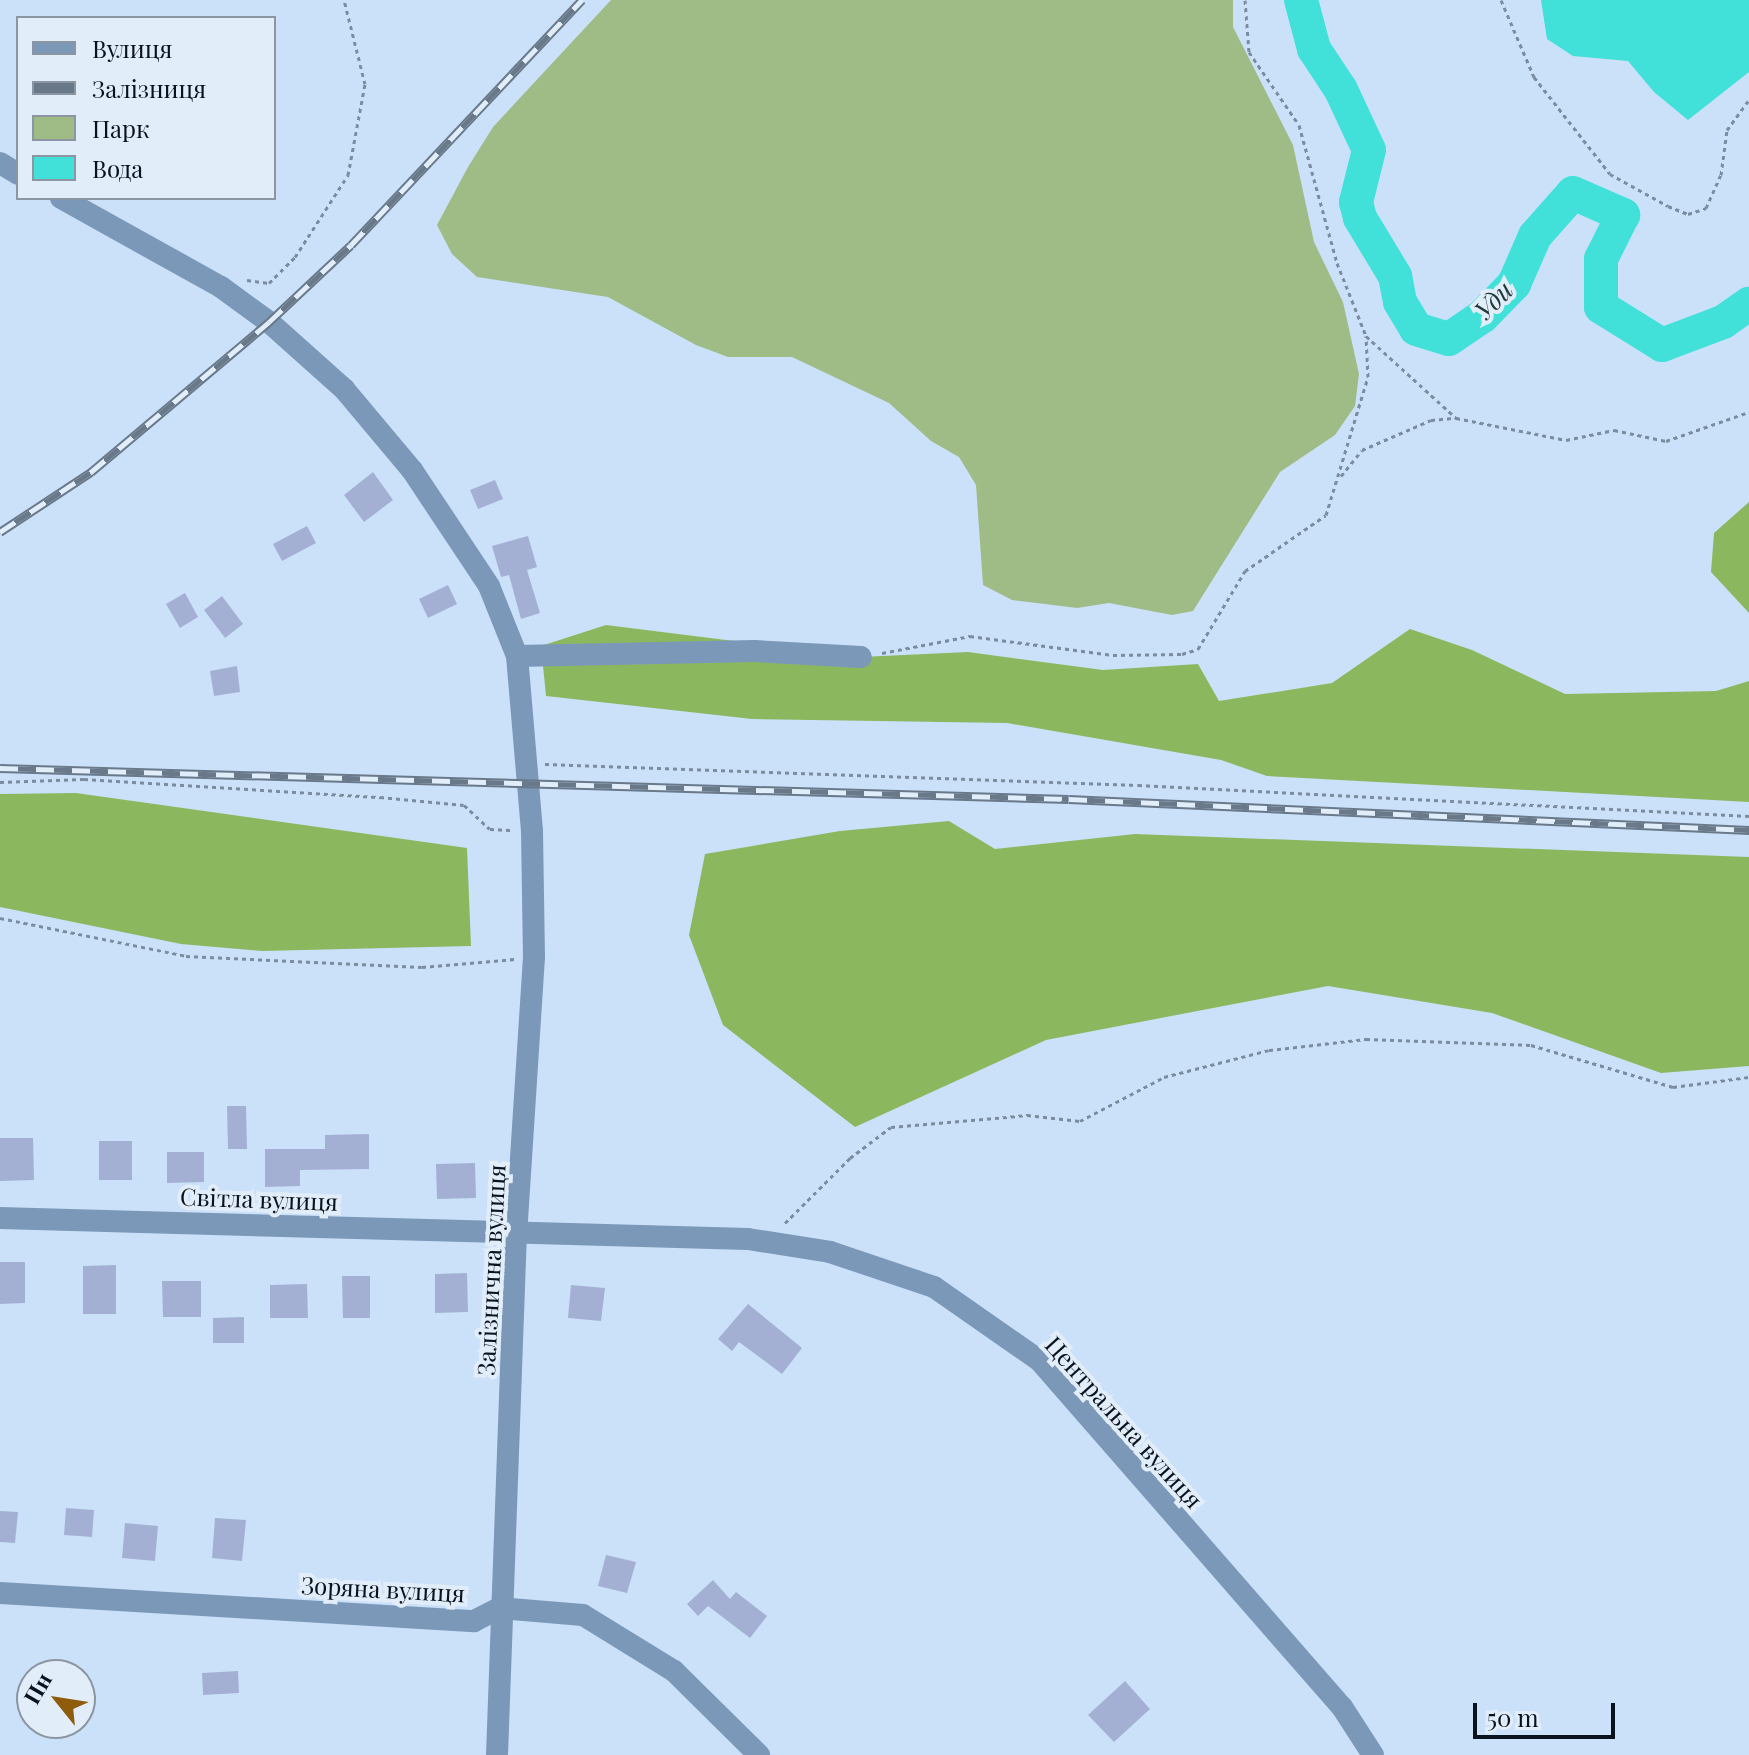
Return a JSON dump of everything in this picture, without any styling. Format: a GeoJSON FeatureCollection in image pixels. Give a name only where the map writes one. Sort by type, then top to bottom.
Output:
{"type":"FeatureCollection","features":[{"type":"Feature","properties":{"kind":"street","name":"Залізнична вулиця"},"geometry":{"type":"LineString","coordinates":[[65,200],[221,287],[269,322],[344,389],[412,470],[489,586],[517,656],[532,831],[534,957],[516,1232],[497,1755]]}},
{"type":"Feature","properties":{"kind":"street"},"geometry":{"type":"LineString","coordinates":[[517,656],[754,651],[861,657]]}},
{"type":"Feature","properties":{"kind":"street","name":"Світла вулиця"},"geometry":{"type":"LineString","coordinates":[[0,1218],[516,1232]]}},
{"type":"Feature","properties":{"kind":"street","name":"Центральна вулиця"},"geometry":{"type":"LineString","coordinates":[[516,1232],[748,1239],[830,1252],[934,1287],[1040,1361],[1342,1707],[1373,1755]]}},
{"type":"Feature","properties":{"kind":"street","name":"Зоряна вулиця"},"geometry":{"type":"LineString","coordinates":[[0,1593],[474,1621],[500,1608],[583,1615],[674,1671],[759,1755]]}},
{"type":"Feature","properties":{"kind":"path"},"geometry":{"type":"LineString","coordinates":[[221,287],[243,280],[269,283],[308,240],[348,175],[365,84],[344,0]]}},
{"type":"Feature","properties":{"kind":"path"},"geometry":{"type":"LineString","coordinates":[[861,657],[970,636],[1113,655],[1182,654],[1198,649],[1245,571],[1326,515],[1340,478],[1368,377],[1366,336],[1337,263],[1299,125],[1249,52],[1245,0]]}},
{"type":"Feature","properties":{"kind":"path"},"geometry":{"type":"LineString","coordinates":[[1501,0],[1534,77],[1610,174],[1668,206],[1688,214],[1706,208],[1721,175],[1727,130],[1749,100]]}},
{"type":"Feature","properties":{"kind":"path"},"geometry":{"type":"LineString","coordinates":[[1366,336],[1456,418]]}},
{"type":"Feature","properties":{"kind":"path"},"geometry":{"type":"LineString","coordinates":[[1340,478],[1362,450],[1404,428],[1456,418],[1566,440],[1614,430],[1666,441],[1749,412]]}},
{"type":"Feature","properties":{"kind":"path"},"geometry":{"type":"LineString","coordinates":[[526,763],[682,773],[1138,785],[1749,816]]}},
{"type":"Feature","properties":{"kind":"path"},"geometry":{"type":"LineString","coordinates":[[0,782],[84,779],[380,797],[464,805],[490,829],[532,831]]}},
{"type":"Feature","properties":{"kind":"path"},"geometry":{"type":"LineString","coordinates":[[0,918],[186,956],[422,967],[534,957]]}},
{"type":"Feature","properties":{"kind":"path"},"geometry":{"type":"LineString","coordinates":[[748,1239],[761,1237],[798,1215],[850,1158],[891,1127],[1027,1115],[1080,1121],[1164,1077],[1269,1050],[1366,1039],[1531,1045],[1673,1087],[1749,1077]]}},
{"type":"Feature","properties":{"kind":"green space"},"geometry":{"type":"Polygon","coordinates":[[[611,0],[1233,0],[1233,27],[1293,145],[1314,242],[1343,302],[1359,374],[1355,406],[1335,435],[1280,472],[1193,611],[1172,615],[1109,603],[1077,608],[1012,600],[983,585],[976,485],[959,457],[931,441],[889,403],[792,357],[728,357],[696,345],[608,297],[477,277],[452,254],[437,225],[493,127],[611,0]]]}},
{"type":"Feature","properties":{"kind":"shaded area"},"geometry":{"type":"Polygon","coordinates":[[[1749,502],[1749,613],[1711,572],[1714,533],[1749,502]]]}},
{"type":"Feature","properties":{"kind":"shaded area"},"geometry":{"type":"Polygon","coordinates":[[[606,625],[861,657],[968,652],[1103,670],[1198,664],[1219,701],[1332,683],[1410,629],[1472,650],[1565,694],[1716,691],[1749,681],[1749,802],[1267,776],[1221,760],[1007,723],[752,719],[546,696],[541,646],[606,625]]]}},
{"type":"Feature","properties":{"kind":"shaded area"},"geometry":{"type":"Polygon","coordinates":[[[76,793],[467,848],[471,946],[262,951],[181,944],[0,907],[0,794],[76,793]]]}},
{"type":"Feature","properties":{"kind":"shaded area"},"geometry":{"type":"Polygon","coordinates":[[[949,821],[995,849],[1135,834],[1749,857],[1749,1066],[1661,1073],[1492,1013],[1328,986],[1046,1040],[855,1127],[723,1025],[689,935],[705,854],[840,831],[949,821]]]}},
{"type":"Feature","properties":{"kind":"water"},"geometry":{"type":"Polygon","coordinates":[[[1541,0],[1749,0],[1749,72],[1688,120],[1654,92],[1628,61],[1573,56],[1547,39],[1541,0]]]}},
{"type":"Feature","properties":{"kind":"building"},"geometry":{"type":"Polygon","coordinates":[[[373,472],[393,500],[364,522],[344,495],[373,472]]]}},
{"type":"Feature","properties":{"kind":"building"},"geometry":{"type":"Polygon","coordinates":[[[495,480],[503,499],[478,509],[470,490],[495,480]]]}},
{"type":"Feature","properties":{"kind":"building"},"geometry":{"type":"Polygon","coordinates":[[[307,526],[316,543],[282,561],[273,544],[307,526]]]}},
{"type":"Feature","properties":{"kind":"building"},"geometry":{"type":"Polygon","coordinates":[[[528,536],[537,567],[527,570],[540,613],[521,619],[509,575],[501,577],[492,546],[528,536]]]}},
{"type":"Feature","properties":{"kind":"building"},"geometry":{"type":"Polygon","coordinates":[[[448,585],[457,604],[428,618],[419,599],[448,585]]]}},
{"type":"Feature","properties":{"kind":"building"},"geometry":{"type":"Polygon","coordinates":[[[185,593],[198,617],[180,628],[166,604],[185,593]]]}},
{"type":"Feature","properties":{"kind":"building"},"geometry":{"type":"Polygon","coordinates":[[[222,596],[243,624],[225,638],[204,610],[222,596]]]}},
{"type":"Feature","properties":{"kind":"building"},"geometry":{"type":"Polygon","coordinates":[[[237,666],[240,692],[214,696],[210,671],[237,666]]]}},
{"type":"Feature","properties":{"kind":"building"},"geometry":{"type":"Polygon","coordinates":[[[227,1106],[246,1106],[247,1149],[228,1149],[227,1106]]]}},
{"type":"Feature","properties":{"kind":"building"},"geometry":{"type":"Polygon","coordinates":[[[369,1134],[369,1169],[300,1170],[300,1186],[265,1187],[265,1149],[325,1149],[325,1135],[369,1134]]]}},
{"type":"Feature","properties":{"kind":"building"},"geometry":{"type":"Polygon","coordinates":[[[0,1138],[33,1138],[34,1180],[0,1181],[0,1138]]]}},
{"type":"Feature","properties":{"kind":"building"},"geometry":{"type":"Polygon","coordinates":[[[99,1141],[132,1141],[132,1180],[99,1180],[99,1141]]]}},
{"type":"Feature","properties":{"kind":"building"},"geometry":{"type":"Polygon","coordinates":[[[167,1152],[204,1152],[204,1182],[167,1183],[167,1152]]]}},
{"type":"Feature","properties":{"kind":"building"},"geometry":{"type":"Polygon","coordinates":[[[475,1163],[476,1198],[437,1199],[436,1164],[475,1163]]]}},
{"type":"Feature","properties":{"kind":"building"},"geometry":{"type":"Polygon","coordinates":[[[0,1262],[25,1262],[25,1303],[0,1304],[0,1262]]]}},
{"type":"Feature","properties":{"kind":"building"},"geometry":{"type":"Polygon","coordinates":[[[116,1265],[116,1314],[83,1314],[83,1266],[116,1265]]]}},
{"type":"Feature","properties":{"kind":"building"},"geometry":{"type":"Polygon","coordinates":[[[467,1273],[468,1312],[435,1313],[435,1274],[467,1273]]]}},
{"type":"Feature","properties":{"kind":"building"},"geometry":{"type":"Polygon","coordinates":[[[342,1276],[370,1276],[370,1318],[343,1318],[342,1276]]]}},
{"type":"Feature","properties":{"kind":"building"},"geometry":{"type":"Polygon","coordinates":[[[162,1281],[201,1281],[201,1317],[163,1317],[162,1281]]]}},
{"type":"Feature","properties":{"kind":"building"},"geometry":{"type":"Polygon","coordinates":[[[307,1284],[308,1318],[270,1318],[270,1285],[307,1284]]]}},
{"type":"Feature","properties":{"kind":"building"},"geometry":{"type":"Polygon","coordinates":[[[571,1285],[605,1288],[601,1321],[568,1318],[571,1285]]]}},
{"type":"Feature","properties":{"kind":"building"},"geometry":{"type":"Polygon","coordinates":[[[748,1304],[802,1348],[782,1374],[739,1342],[732,1351],[718,1339],[748,1304]]]}},
{"type":"Feature","properties":{"kind":"building"},"geometry":{"type":"Polygon","coordinates":[[[244,1317],[244,1343],[213,1343],[213,1318],[244,1317]]]}},
{"type":"Feature","properties":{"kind":"building"},"geometry":{"type":"Polygon","coordinates":[[[66,1508],[94,1510],[92,1537],[64,1535],[66,1508]]]}},
{"type":"Feature","properties":{"kind":"building"},"geometry":{"type":"Polygon","coordinates":[[[0,1511],[18,1512],[15,1543],[0,1542],[0,1511]]]}},
{"type":"Feature","properties":{"kind":"building"},"geometry":{"type":"Polygon","coordinates":[[[215,1518],[246,1520],[242,1561],[212,1558],[215,1518]]]}},
{"type":"Feature","properties":{"kind":"building"},"geometry":{"type":"Polygon","coordinates":[[[125,1523],[158,1526],[155,1561],[122,1558],[125,1523]]]}},
{"type":"Feature","properties":{"kind":"building"},"geometry":{"type":"Polygon","coordinates":[[[606,1555],[636,1562],[627,1593],[598,1586],[606,1555]]]}},
{"type":"Feature","properties":{"kind":"building"},"geometry":{"type":"Polygon","coordinates":[[[713,1580],[730,1599],[736,1592],[767,1616],[750,1638],[708,1606],[698,1616],[687,1604],[713,1580]]]}},
{"type":"Feature","properties":{"kind":"building"},"geometry":{"type":"Polygon","coordinates":[[[238,1671],[239,1693],[203,1695],[202,1673],[238,1671]]]}},
{"type":"Feature","properties":{"kind":"building"},"geometry":{"type":"Polygon","coordinates":[[[1125,1681],[1150,1709],[1114,1742],[1088,1715],[1125,1681]]]}},
{"type":"Feature","properties":{"kind":"waterway","name":"Уди"},"geometry":{"type":"LineString","coordinates":[[1301,0],[1314,49],[1341,90],[1369,150],[1356,202],[1360,218],[1395,276],[1400,302],[1416,329],[1449,339],[1483,316],[1514,284],[1535,236],[1573,193],[1623,215],[1601,259],[1601,307],[1662,345],[1723,322],[1749,304]]}},
{"type":"Feature","properties":{"kind":"railway"},"geometry":{"type":"LineString","coordinates":[[0,532],[91,472],[269,322],[351,245],[582,0]]}},
{"type":"Feature","properties":{"kind":"railway"},"geometry":{"type":"LineString","coordinates":[[0,768],[1069,799],[1749,830]]}}]}
